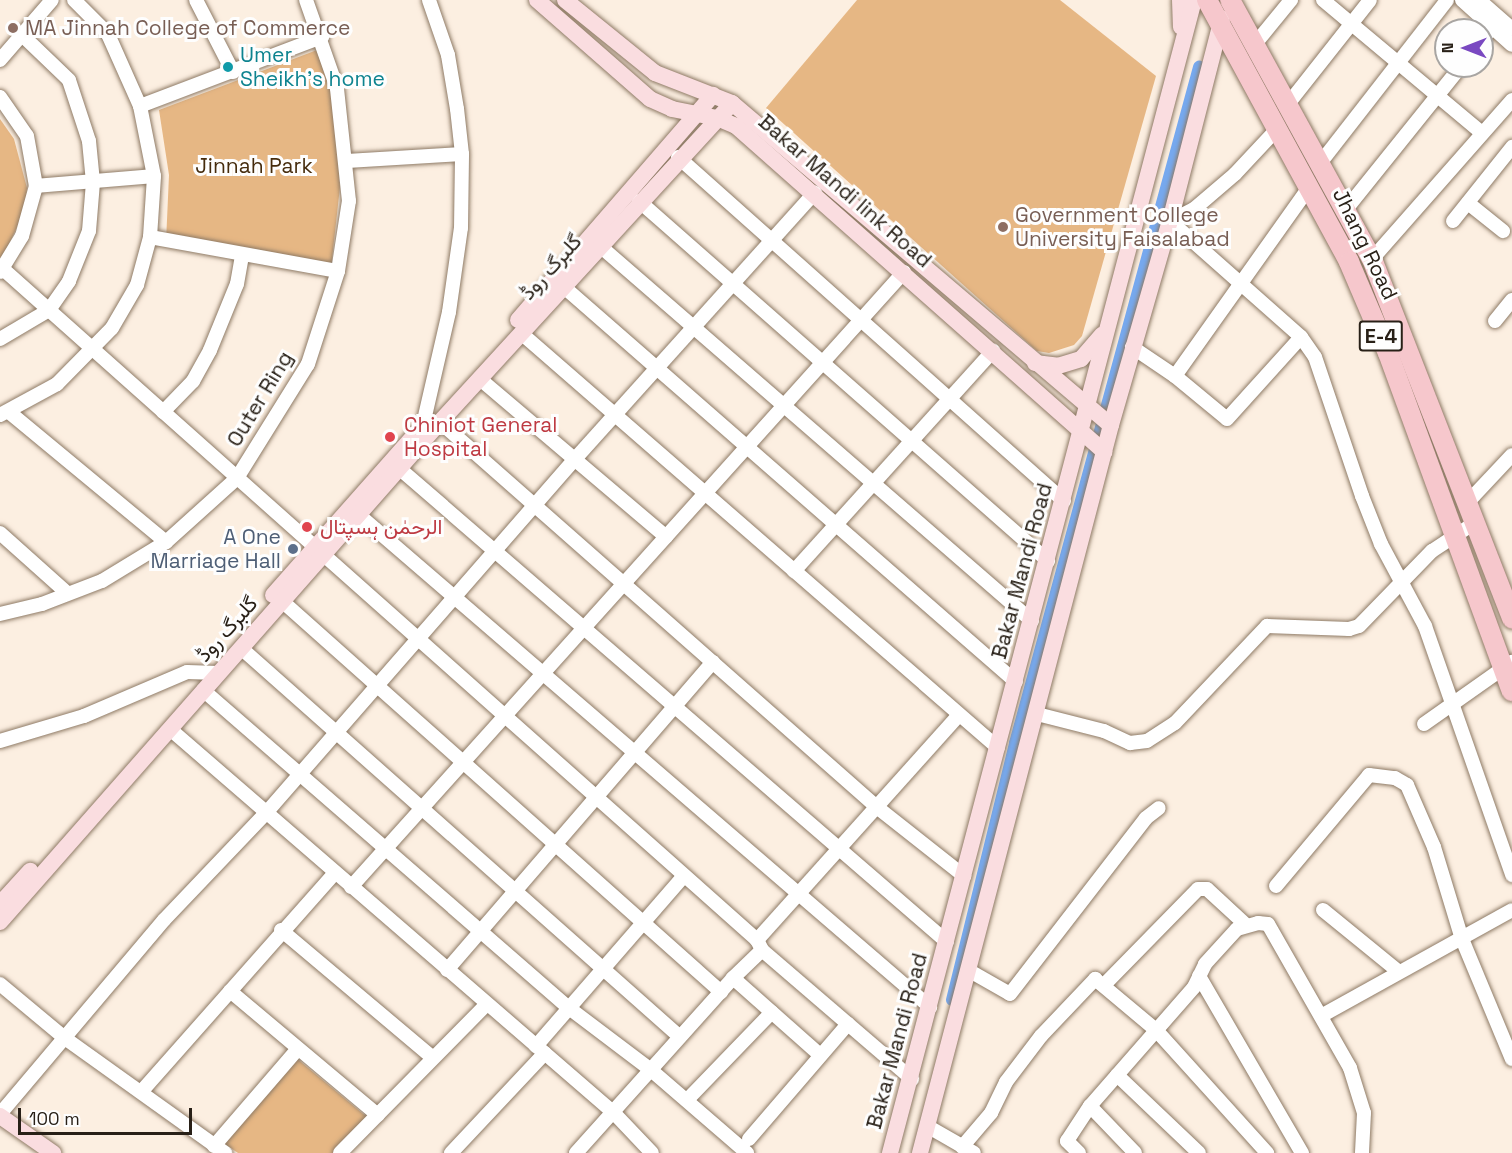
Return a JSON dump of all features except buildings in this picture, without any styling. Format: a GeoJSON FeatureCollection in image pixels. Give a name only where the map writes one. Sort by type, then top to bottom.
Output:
{"type":"FeatureCollection","features":[{"type":"Feature","properties":{"kind":"highway","name":"Jhang Road"},"geometry":{"type":"LineString","coordinates":[[1207,0],[1310,186],[1349,262],[1388,353],[1454,535],[1507,665],[1512,692]]}},
{"type":"Feature","properties":{"kind":"highway","name":"Jhang Road"},"geometry":{"type":"LineString","coordinates":[[1228,0],[1347,208],[1372,259],[1473,524],[1512,619]]}},
{"type":"Feature","properties":{"kind":"main road","name":"Bakar Mandi link Road"},"geometry":{"type":"LineString","coordinates":[[537,0],[650,99],[672,109],[717,118],[736,126],[814,192],[1104,452]]}},
{"type":"Feature","properties":{"kind":"main road","name":"Bakar Mandi link Road"},"geometry":{"type":"LineString","coordinates":[[565,0],[640,64],[669,80],[732,103],[1034,363],[1111,425]]}},
{"type":"Feature","properties":{"kind":"main road"},"geometry":{"type":"LineString","coordinates":[[1179,52],[1180,0]]}},
{"type":"Feature","properties":{"kind":"main road","name":"Bakar Mandi Road"},"geometry":{"type":"LineString","coordinates":[[890,1153],[912,1079],[1194,0]]}},
{"type":"Feature","properties":{"kind":"main road"},"geometry":{"type":"LineString","coordinates":[[920,1153],[1111,425],[1170,221],[1228,0]]}},
{"type":"Feature","properties":{"kind":"main road","name":"گلبرگ روڈ"},"geometry":{"type":"LineString","coordinates":[[0,922],[170,729],[208,679],[241,648],[282,601],[420,428],[713,96]]}},
{"type":"Feature","properties":{"kind":"main road","name":"گلبرگ روڈ"},"geometry":{"type":"LineString","coordinates":[[0,904],[208,679],[320,551],[359,515],[678,158],[732,103]]}},
{"type":"Feature","properties":{"kind":"main road"},"geometry":{"type":"LineString","coordinates":[[1034,363],[1058,366],[1081,358],[1098,343],[1108,322]]}},
{"type":"Feature","properties":{"kind":"main road"},"geometry":{"type":"LineString","coordinates":[[958,900],[986,906]]}},
{"type":"Feature","properties":{"kind":"main road"},"geometry":{"type":"LineString","coordinates":[[0,1115],[53,1153]]}},
{"type":"Feature","properties":{"kind":"street"},"geometry":{"type":"LineString","coordinates":[[0,60],[52,0]]}},
{"type":"Feature","properties":{"kind":"street"},"geometry":{"type":"LineString","coordinates":[[74,0],[108,34],[141,106],[154,176],[150,237],[137,285],[112,328],[93,350],[57,384],[4,414],[166,542]]}},
{"type":"Feature","properties":{"kind":"street"},"geometry":{"type":"LineString","coordinates":[[196,0],[233,72]]}},
{"type":"Feature","properties":{"kind":"street","name":"Outer Ring"},"geometry":{"type":"LineString","coordinates":[[0,614],[102,580],[166,542],[237,478],[308,364],[338,271],[349,201],[337,88],[322,37],[306,0]]}},
{"type":"Feature","properties":{"kind":"street"},"geometry":{"type":"LineString","coordinates":[[418,448],[420,428],[458,262],[462,154],[448,55],[429,0]]}},
{"type":"Feature","properties":{"kind":"street"},"geometry":{"type":"LineString","coordinates":[[1255,44],[1291,0]]}},
{"type":"Feature","properties":{"kind":"street"},"geometry":{"type":"LineString","coordinates":[[1323,0],[1482,133]]}},
{"type":"Feature","properties":{"kind":"street"},"geometry":{"type":"LineString","coordinates":[[1288,104],[1370,0]]}},
{"type":"Feature","properties":{"kind":"street"},"geometry":{"type":"LineString","coordinates":[[1321,162],[1447,0]]}},
{"type":"Feature","properties":{"kind":"street"},"geometry":{"type":"LineString","coordinates":[[1462,0],[1482,18]]}},
{"type":"Feature","properties":{"kind":"street"},"geometry":{"type":"LineString","coordinates":[[1479,0],[1512,29]]}},
{"type":"Feature","properties":{"kind":"street"},"geometry":{"type":"LineString","coordinates":[[1494,29],[1512,45]]}},
{"type":"Feature","properties":{"kind":"street"},"geometry":{"type":"LineString","coordinates":[[0,339],[49,310],[69,281],[89,231],[93,182],[89,141],[69,80],[22,35]]}},
{"type":"Feature","properties":{"kind":"street"},"geometry":{"type":"LineString","coordinates":[[141,106],[322,37]]}},
{"type":"Feature","properties":{"kind":"street"},"geometry":{"type":"LineString","coordinates":[[1347,208],[1451,78]]}},
{"type":"Feature","properties":{"kind":"street"},"geometry":{"type":"LineString","coordinates":[[0,97],[27,136],[36,186],[22,236],[1,270],[49,310],[912,1079]]}},
{"type":"Feature","properties":{"kind":"street"},"geometry":{"type":"LineString","coordinates":[[1372,259],[1512,100]]}},
{"type":"Feature","properties":{"kind":"street"},"geometry":{"type":"LineString","coordinates":[[1278,128],[1235,174],[1194,209],[1170,221],[1301,338],[1315,357],[1362,496],[1425,626],[1512,875]]}},
{"type":"Feature","properties":{"kind":"street"},"geometry":{"type":"LineString","coordinates":[[1453,220],[1512,147]]}},
{"type":"Feature","properties":{"kind":"street"},"geometry":{"type":"LineString","coordinates":[[346,161],[462,154]]}},
{"type":"Feature","properties":{"kind":"street"},"geometry":{"type":"LineString","coordinates":[[678,158],[1064,501]]}},
{"type":"Feature","properties":{"kind":"street"},"geometry":{"type":"LineString","coordinates":[[36,186],[154,176]]}},
{"type":"Feature","properties":{"kind":"street"},"geometry":{"type":"LineString","coordinates":[[1175,376],[1242,285],[1310,186]]}},
{"type":"Feature","properties":{"kind":"street"},"geometry":{"type":"LineString","coordinates":[[0,1115],[164,920],[266,813],[298,773],[614,414],[814,192]]}},
{"type":"Feature","properties":{"kind":"street"},"geometry":{"type":"LineString","coordinates":[[639,201],[1048,561]]}},
{"type":"Feature","properties":{"kind":"street"},"geometry":{"type":"LineString","coordinates":[[1468,203],[1504,229]]}},
{"type":"Feature","properties":{"kind":"street"},"geometry":{"type":"LineString","coordinates":[[150,237],[242,256],[338,271]]}},
{"type":"Feature","properties":{"kind":"street"},"geometry":{"type":"LineString","coordinates":[[600,246],[1032,621]]}},
{"type":"Feature","properties":{"kind":"street"},"geometry":{"type":"LineString","coordinates":[[163,412],[193,381],[210,350],[237,284],[242,256]]}},
{"type":"Feature","properties":{"kind":"street"},"geometry":{"type":"LineString","coordinates":[[351,887],[904,272]]}},
{"type":"Feature","properties":{"kind":"street"},"geometry":{"type":"LineString","coordinates":[[564,287],[1016,682]]}},
{"type":"Feature","properties":{"kind":"street"},"geometry":{"type":"LineString","coordinates":[[1495,321],[1512,300]]}},
{"type":"Feature","properties":{"kind":"street"},"geometry":{"type":"LineString","coordinates":[[521,333],[999,748]]}},
{"type":"Feature","properties":{"kind":"street"},"geometry":{"type":"LineString","coordinates":[[1132,347],[1175,376],[1227,419],[1301,338]]}},
{"type":"Feature","properties":{"kind":"street"},"geometry":{"type":"LineString","coordinates":[[794,571],[993,351]]}},
{"type":"Feature","properties":{"kind":"street"},"geometry":{"type":"LineString","coordinates":[[480,379],[666,537]]}},
{"type":"Feature","properties":{"kind":"street"},"geometry":{"type":"LineString","coordinates":[[440,422],[878,808],[964,876]]}},
{"type":"Feature","properties":{"kind":"street"},"geometry":{"type":"LineString","coordinates":[[1466,504],[1512,455]]}},
{"type":"Feature","properties":{"kind":"street"},"geometry":{"type":"LineString","coordinates":[[400,469],[675,706],[835,849],[947,942]]}},
{"type":"Feature","properties":{"kind":"street"},"geometry":{"type":"LineString","coordinates":[[359,515],[930,1007]]}},
{"type":"Feature","properties":{"kind":"street"},"geometry":{"type":"LineString","coordinates":[[1037,714],[1104,731],[1130,743],[1147,741],[1175,723],[1267,626],[1349,629],[1359,626],[1402,581],[1454,535],[1473,524]]}},
{"type":"Feature","properties":{"kind":"street"},"geometry":{"type":"LineString","coordinates":[[0,533],[67,593]]}},
{"type":"Feature","properties":{"kind":"street"},"geometry":{"type":"LineString","coordinates":[[282,601],[554,846],[721,992]]}},
{"type":"Feature","properties":{"kind":"street"},"geometry":{"type":"LineString","coordinates":[[241,648],[679,1036]]}},
{"type":"Feature","properties":{"kind":"street"},"geometry":{"type":"LineString","coordinates":[[447,970],[713,662]]}},
{"type":"Feature","properties":{"kind":"street"},"geometry":{"type":"LineString","coordinates":[[1424,724],[1507,665]]}},
{"type":"Feature","properties":{"kind":"street"},"geometry":{"type":"LineString","coordinates":[[0,741],[84,716],[187,672],[208,679],[298,773],[569,1008],[651,1070],[747,1153]]}},
{"type":"Feature","properties":{"kind":"street"},"geometry":{"type":"LineString","coordinates":[[576,1153],[733,978],[835,849],[878,808],[959,715]]}},
{"type":"Feature","properties":{"kind":"street"},"geometry":{"type":"LineString","coordinates":[[170,729],[614,1113],[652,1153]]}},
{"type":"Feature","properties":{"kind":"street"},"geometry":{"type":"LineString","coordinates":[[1276,886],[1369,775],[1395,778],[1407,785],[1421,814],[1462,939],[1512,1059]]}},
{"type":"Feature","properties":{"kind":"street"},"geometry":{"type":"LineString","coordinates":[[968,970],[1010,994],[1146,818],[1159,808]]}},
{"type":"Feature","properties":{"kind":"street"},"geometry":{"type":"LineString","coordinates":[[141,1092],[281,930],[335,873]]}},
{"type":"Feature","properties":{"kind":"street"},"geometry":{"type":"LineString","coordinates":[[451,1153],[541,1049],[569,1008],[684,876]]}},
{"type":"Feature","properties":{"kind":"street"},"geometry":{"type":"LineString","coordinates":[[1104,985],[1198,889],[1207,889],[1246,925]]}},
{"type":"Feature","properties":{"kind":"street"},"geometry":{"type":"LineString","coordinates":[[1323,910],[1399,972]]}},
{"type":"Feature","properties":{"kind":"street"},"geometry":{"type":"LineString","coordinates":[[1321,1016],[1512,910]]}},
{"type":"Feature","properties":{"kind":"street"},"geometry":{"type":"LineString","coordinates":[[1079,1153],[1067,1141],[1090,1106],[1194,987],[1204,964],[1238,929],[1246,925],[1268,924],[1321,1016],[1360,1094],[1364,1113],[1362,1153]]}},
{"type":"Feature","properties":{"kind":"street"},"geometry":{"type":"LineString","coordinates":[[281,930],[432,1057]]}},
{"type":"Feature","properties":{"kind":"street"},"geometry":{"type":"LineString","coordinates":[[1199,976],[1302,1153]]}},
{"type":"Feature","properties":{"kind":"street"},"geometry":{"type":"LineString","coordinates":[[733,978],[820,1055]]}},
{"type":"Feature","properties":{"kind":"street"},"geometry":{"type":"LineString","coordinates":[[927,1126],[968,1150],[991,1113],[1006,1082],[1047,1029],[1095,979],[1156,1030],[1267,1153]]}},
{"type":"Feature","properties":{"kind":"street"},"geometry":{"type":"LineString","coordinates":[[0,984],[66,1039],[220,1149],[297,1050]]}},
{"type":"Feature","properties":{"kind":"street"},"geometry":{"type":"LineString","coordinates":[[230,991],[297,1050],[378,1115]]}},
{"type":"Feature","properties":{"kind":"street"},"geometry":{"type":"LineString","coordinates":[[340,1153],[432,1057],[487,1004]]}},
{"type":"Feature","properties":{"kind":"street"},"geometry":{"type":"LineString","coordinates":[[687,1100],[772,1012]]}},
{"type":"Feature","properties":{"kind":"street"},"geometry":{"type":"LineString","coordinates":[[749,1138],[848,1024]]}},
{"type":"Feature","properties":{"kind":"street"},"geometry":{"type":"LineString","coordinates":[[1117,1075],[1198,1153]]}},
{"type":"Feature","properties":{"kind":"street"},"geometry":{"type":"LineString","coordinates":[[1090,1106],[1136,1153]]}},
{"type":"Feature","properties":{"kind":"green space","name":"Government College University Faisalabad"},"geometry":{"type":"Polygon","coordinates":[[[857,0],[1060,0],[1156,76],[1082,336],[1074,345],[1049,353],[1037,351],[766,108],[857,0]]]}},
{"type":"Feature","properties":{"kind":"green space","name":"Jinnah Park"},"geometry":{"type":"Polygon","coordinates":[[[317,50],[331,93],[340,187],[331,268],[166,242],[169,175],[159,110],[317,50]]]}},
{"type":"Feature","properties":{"kind":"green space"},"geometry":{"type":"Polygon","coordinates":[[[0,119],[14,139],[27,188],[25,210],[0,263],[0,119]]]}},
{"type":"Feature","properties":{"kind":"green space"},"geometry":{"type":"Polygon","coordinates":[[[295,1057],[368,1118],[334,1153],[238,1153],[222,1142],[295,1057]]]}},
{"type":"Feature","properties":{"kind":"waterway"},"geometry":{"type":"LineString","coordinates":[[952,1000],[1015,743],[1199,67]]}},
{"type":"Feature","properties":{"kind":"place","name":"MA Jinnah College of Commerce"},"geometry":{"type":"Point","coordinates":[13,28]}},
{"type":"Feature","properties":{"kind":"place","name":"Umer Sheikh's home"},"geometry":{"type":"Point","coordinates":[228,67]}},
{"type":"Feature","properties":{"kind":"place","name":"Government College University Faisalabad"},"geometry":{"type":"Point","coordinates":[1003,227]}},
{"type":"Feature","properties":{"kind":"place","name":"Chiniot General Hospital"},"geometry":{"type":"Point","coordinates":[390,437]}},
{"type":"Feature","properties":{"kind":"place","name":"الرحمٰن ہسپتال"},"geometry":{"type":"Point","coordinates":[307,527]}},
{"type":"Feature","properties":{"kind":"place","name":"A One Marriage Hall"},"geometry":{"type":"Point","coordinates":[293,549]}}]}
